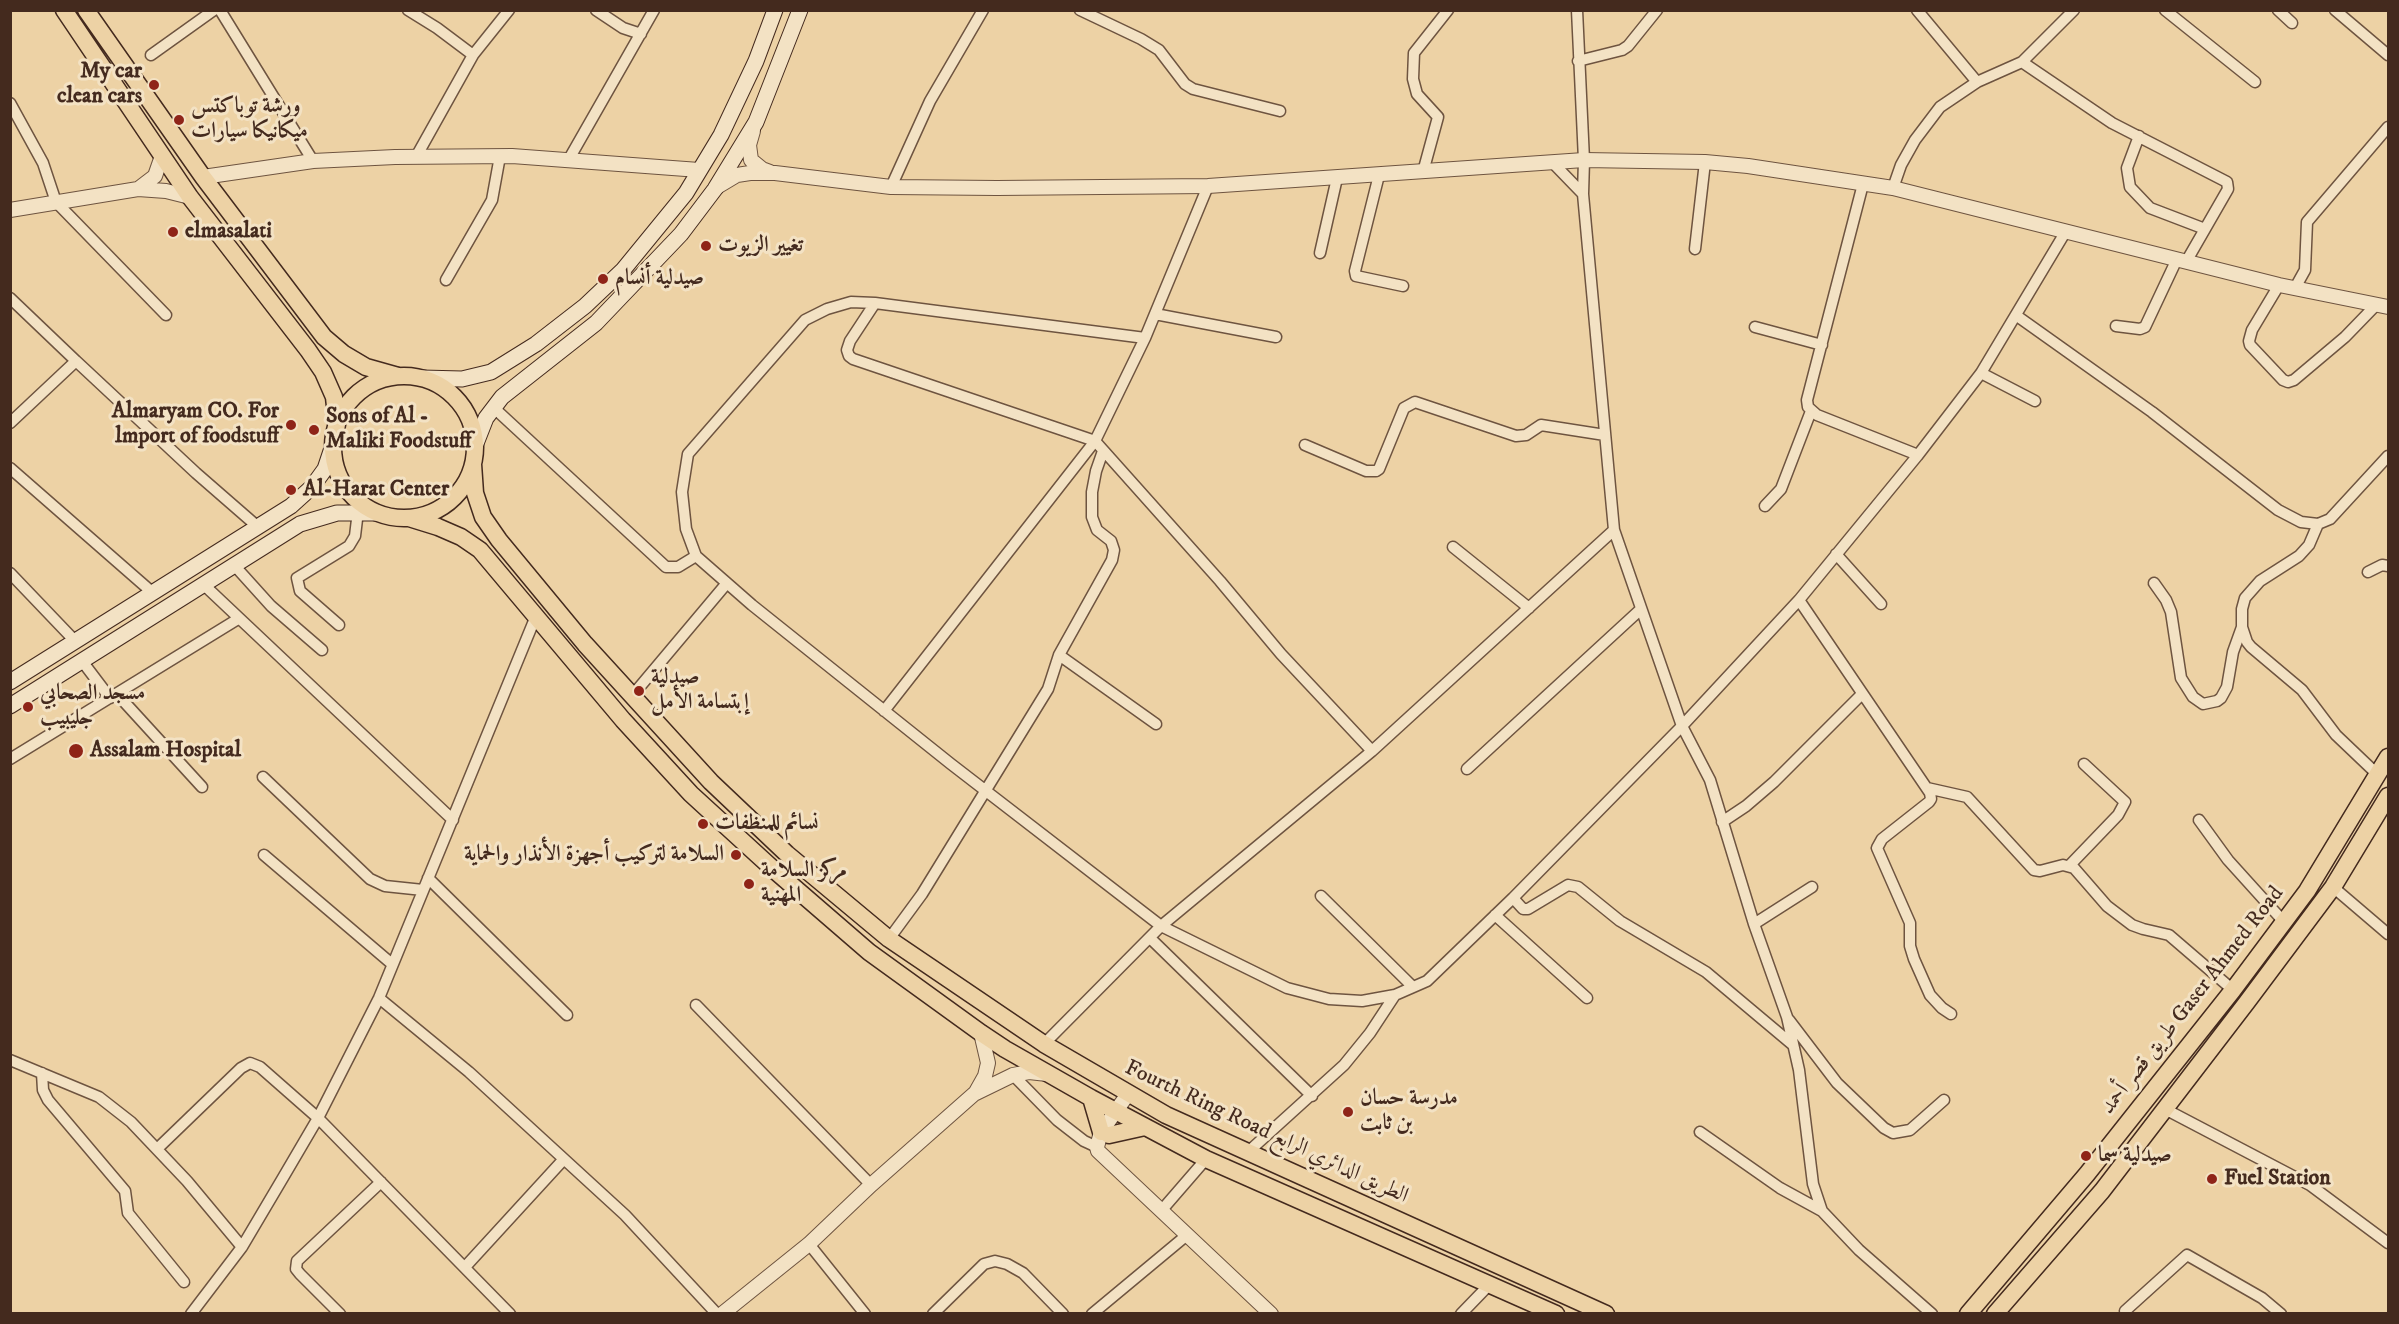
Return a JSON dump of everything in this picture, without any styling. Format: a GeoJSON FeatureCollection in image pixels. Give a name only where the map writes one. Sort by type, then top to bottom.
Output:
{"type":"FeatureCollection","features":[{"type":"Feature","properties":{"kind":"main road"},"geometry":{"type":"LineString","coordinates":[[63,10],[190,197],[323,372],[334,397],[335,459],[340,476],[349,492],[362,504],[378,513]]}},
{"type":"Feature","properties":{"kind":"main road"},"geometry":{"type":"LineString","coordinates":[[86,10],[203,177],[324,337],[344,354],[366,367],[398,376],[462,379],[477,376],[506,363],[536,344],[585,306],[623,270],[686,193],[721,135],[756,62],[775,10]]}},
{"type":"Feature","properties":{"kind":"main road"},"geometry":{"type":"LineString","coordinates":[[475,446],[493,407],[516,385],[596,323],[681,234],[715,189],[756,122],[800,10]]}},
{"type":"Feature","properties":{"kind":"main road"},"geometry":{"type":"LineString","coordinates":[[13,676],[75,641],[291,506],[312,487],[325,469],[344,410],[354,397],[367,387],[398,376]]}},
{"type":"Feature","properties":{"kind":"main road"},"geometry":{"type":"LineString","coordinates":[[409,518],[443,507],[456,495],[467,480],[473,464],[475,446],[473,430],[460,403],[449,392],[422,378]]}},
{"type":"Feature","properties":{"kind":"main road","name":"Fourth Ring Road الطريق الدائري الرابع"},"geometry":{"type":"LineString","coordinates":[[473,464],[475,493],[483,517],[499,540],[585,644],[711,782],[787,854],[889,939],[1044,1044],[1131,1096],[1248,1152],[1606,1314]]}},
{"type":"Feature","properties":{"kind":"main road"},"geometry":{"type":"LineString","coordinates":[[10,706],[300,524],[337,513],[358,511],[409,518],[438,526],[461,537],[480,550],[623,720],[691,794],[772,869],[869,952],[981,1033],[1091,1098],[1206,1159],[1556,1314]]}},
{"type":"Feature","properties":{"kind":"main road","name":"طريق قصر أحمد Gaser Ahmed Road"},"geometry":{"type":"LineString","coordinates":[[1968,1314],[2086,1174],[2233,990],[2307,891],[2388,757]]}},
{"type":"Feature","properties":{"kind":"main road","name":"طريق قصر أحمد Gaser Ahmed Road"},"geometry":{"type":"LineString","coordinates":[[1995,1314],[2102,1191],[2333,886],[2388,796]]}},
{"type":"Feature","properties":{"kind":"main road"},"geometry":{"type":"LineString","coordinates":[[1091,1098],[1102,1138],[1145,1127]]}},
{"type":"Feature","properties":{"kind":"street"},"geometry":{"type":"LineString","coordinates":[[151,55],[214,10]]}},
{"type":"Feature","properties":{"kind":"street"},"geometry":{"type":"LineString","coordinates":[[220,10],[313,161]]}},
{"type":"Feature","properties":{"kind":"street"},"geometry":{"type":"LineString","coordinates":[[408,10],[474,55]]}},
{"type":"Feature","properties":{"kind":"street"},"geometry":{"type":"LineString","coordinates":[[416,157],[474,55],[509,10]]}},
{"type":"Feature","properties":{"kind":"street"},"geometry":{"type":"LineString","coordinates":[[596,10],[623,28],[640,34]]}},
{"type":"Feature","properties":{"kind":"street"},"geometry":{"type":"LineString","coordinates":[[570,159],[654,10]]}},
{"type":"Feature","properties":{"kind":"street"},"geometry":{"type":"LineString","coordinates":[[891,187],[930,101],[983,10]]}},
{"type":"Feature","properties":{"kind":"street"},"geometry":{"type":"LineString","coordinates":[[1080,10],[1159,50],[1185,84],[1193,89],[1280,111]]}},
{"type":"Feature","properties":{"kind":"street"},"geometry":{"type":"LineString","coordinates":[[1424,172],[1438,117],[1417,94],[1413,79],[1414,53],[1448,10]]}},
{"type":"Feature","properties":{"kind":"street"},"geometry":{"type":"LineString","coordinates":[[1576,10],[1584,160],[1583,194],[1614,530],[1682,726],[1710,780],[1754,924],[1787,1017],[1799,1070],[1814,1184],[1822,1211]]}},
{"type":"Feature","properties":{"kind":"street"},"geometry":{"type":"LineString","coordinates":[[1578,61],[1622,50],[1628,46],[1657,10]]}},
{"type":"Feature","properties":{"kind":"street"},"geometry":{"type":"LineString","coordinates":[[1917,10],[1977,82]]}},
{"type":"Feature","properties":{"kind":"street"},"geometry":{"type":"LineString","coordinates":[[1893,188],[1901,165],[1928,121],[1940,107],[1977,82],[2022,62],[2074,10]]}},
{"type":"Feature","properties":{"kind":"street"},"geometry":{"type":"LineString","coordinates":[[2166,10],[2255,82]]}},
{"type":"Feature","properties":{"kind":"street"},"geometry":{"type":"LineString","coordinates":[[2278,10],[2292,23]]}},
{"type":"Feature","properties":{"kind":"street"},"geometry":{"type":"LineString","coordinates":[[2336,11],[2388,55]]}},
{"type":"Feature","properties":{"kind":"street"},"geometry":{"type":"LineString","coordinates":[[2022,62],[2112,123],[2227,182],[2228,189],[2205,229],[2181,261],[2145,327],[2140,330],[2116,326]]}},
{"type":"Feature","properties":{"kind":"street"},"geometry":{"type":"LineString","coordinates":[[10,103],[43,163],[56,202],[166,315]]}},
{"type":"Feature","properties":{"kind":"street"},"geometry":{"type":"LineString","coordinates":[[756,122],[749,145],[751,160],[762,169],[775,173]]}},
{"type":"Feature","properties":{"kind":"street"},"geometry":{"type":"LineString","coordinates":[[2295,288],[2305,270],[2307,222],[2388,127]]}},
{"type":"Feature","properties":{"kind":"street"},"geometry":{"type":"LineString","coordinates":[[2139,136],[2127,168],[2130,187],[2150,208],[2205,229]]}},
{"type":"Feature","properties":{"kind":"street"},"geometry":{"type":"LineString","coordinates":[[138,189],[155,176],[162,156]]}},
{"type":"Feature","properties":{"kind":"street"},"geometry":{"type":"LineString","coordinates":[[203,177],[313,161],[416,157],[500,156],[570,159],[699,171]]}},
{"type":"Feature","properties":{"kind":"street"},"geometry":{"type":"LineString","coordinates":[[446,280],[492,200],[500,156]]}},
{"type":"Feature","properties":{"kind":"street"},"geometry":{"type":"LineString","coordinates":[[715,189],[737,175],[775,173],[891,187],[1208,186],[1584,160],[1705,162],[1748,166],[1893,188],[2279,285],[2383,305]]}},
{"type":"Feature","properties":{"kind":"street"},"geometry":{"type":"LineString","coordinates":[[1552,162],[1583,194]]}},
{"type":"Feature","properties":{"kind":"street"},"geometry":{"type":"LineString","coordinates":[[1695,249],[1705,162]]}},
{"type":"Feature","properties":{"kind":"street"},"geometry":{"type":"LineString","coordinates":[[1379,175],[1355,271],[1356,276],[1403,286]]}},
{"type":"Feature","properties":{"kind":"street"},"geometry":{"type":"LineString","coordinates":[[1320,253],[1337,177]]}},
{"type":"Feature","properties":{"kind":"street"},"geometry":{"type":"LineString","coordinates":[[1863,184],[1821,345],[1808,407],[1811,411],[1917,455]]}},
{"type":"Feature","properties":{"kind":"street"},"geometry":{"type":"LineString","coordinates":[[884,711],[1095,441],[1145,338],[1208,186]]}},
{"type":"Feature","properties":{"kind":"street"},"geometry":{"type":"LineString","coordinates":[[10,210],[138,189],[166,191],[190,197]]}},
{"type":"Feature","properties":{"kind":"street"},"geometry":{"type":"LineString","coordinates":[[1145,338],[875,303],[851,302],[827,309],[805,320],[688,454],[682,492],[686,529],[696,556],[727,583],[884,711],[1161,926],[1287,988],[1362,1001],[1395,995],[1427,981],[1513,898],[1682,726],[1798,600],[1982,373],[2066,231]]}},
{"type":"Feature","properties":{"kind":"street"},"geometry":{"type":"LineString","coordinates":[[2279,285],[2252,330],[2249,341],[2250,345],[2288,382],[2294,380],[2383,305]]}},
{"type":"Feature","properties":{"kind":"street"},"geometry":{"type":"LineString","coordinates":[[10,297],[189,466],[258,527]]}},
{"type":"Feature","properties":{"kind":"street"},"geometry":{"type":"LineString","coordinates":[[875,303],[850,342],[847,350],[849,356],[1095,441],[1220,581],[1281,654],[1372,751]]}},
{"type":"Feature","properties":{"kind":"street"},"geometry":{"type":"LineString","coordinates":[[1155,314],[1276,337]]}},
{"type":"Feature","properties":{"kind":"street"},"geometry":{"type":"LineString","coordinates":[[2017,316],[2152,412],[2278,510],[2301,522],[2318,524],[2330,519],[2388,456]]}},
{"type":"Feature","properties":{"kind":"street"},"geometry":{"type":"LineString","coordinates":[[1755,327],[1821,345]]}},
{"type":"Feature","properties":{"kind":"street"},"geometry":{"type":"LineString","coordinates":[[10,423],[76,361]]}},
{"type":"Feature","properties":{"kind":"street"},"geometry":{"type":"LineString","coordinates":[[1982,373],[2035,401]]}},
{"type":"Feature","properties":{"kind":"street"},"geometry":{"type":"LineString","coordinates":[[1305,445],[1366,471],[1376,471],[1379,469],[1404,408],[1415,402],[1516,436],[1526,435],[1541,425],[1605,435]]}},
{"type":"Feature","properties":{"kind":"street"},"geometry":{"type":"LineString","coordinates":[[493,407],[666,567],[678,567],[696,556]]}},
{"type":"Feature","properties":{"kind":"street"},"geometry":{"type":"LineString","coordinates":[[1765,506],[1781,489],[1811,411]]}},
{"type":"Feature","properties":{"kind":"street"},"geometry":{"type":"LineString","coordinates":[[889,939],[922,894],[1048,689],[1059,655],[1112,560],[1114,550],[1111,541],[1097,530],[1092,517],[1092,492],[1103,451]]}},
{"type":"Feature","properties":{"kind":"street"},"geometry":{"type":"LineString","coordinates":[[10,468],[153,593]]}},
{"type":"Feature","properties":{"kind":"street"},"geometry":{"type":"LineString","coordinates":[[339,625],[300,591],[297,578],[349,546],[355,536],[358,511]]}},
{"type":"Feature","properties":{"kind":"street"},"geometry":{"type":"LineString","coordinates":[[2318,524],[2309,545],[2299,556],[2260,581],[2245,598],[2242,609],[2242,627],[2251,647],[2302,690],[2336,735],[2378,775]]}},
{"type":"Feature","properties":{"kind":"street"},"geometry":{"type":"LineString","coordinates":[[1044,1044],[1161,926],[1372,751],[1614,530]]}},
{"type":"Feature","properties":{"kind":"street"},"geometry":{"type":"LineString","coordinates":[[1453,547],[1528,608]]}},
{"type":"Feature","properties":{"kind":"street"},"geometry":{"type":"LineString","coordinates":[[1836,554],[1881,604]]}},
{"type":"Feature","properties":{"kind":"street"},"geometry":{"type":"LineString","coordinates":[[234,565],[271,606],[322,650]]}},
{"type":"Feature","properties":{"kind":"street"},"geometry":{"type":"LineString","coordinates":[[2368,572],[2382,565],[2388,566]]}},
{"type":"Feature","properties":{"kind":"street"},"geometry":{"type":"LineString","coordinates":[[10,573],[75,641]]}},
{"type":"Feature","properties":{"kind":"street"},"geometry":{"type":"LineString","coordinates":[[632,696],[727,583]]}},
{"type":"Feature","properties":{"kind":"street"},"geometry":{"type":"LineString","coordinates":[[2154,583],[2171,612],[2181,678],[2193,697],[2203,704],[2217,702],[2227,687],[2233,652],[2242,627]]}},
{"type":"Feature","properties":{"kind":"street"},"geometry":{"type":"LineString","coordinates":[[203,584],[453,820]]}},
{"type":"Feature","properties":{"kind":"street"},"geometry":{"type":"LineString","coordinates":[[1798,600],[1931,796],[1929,802],[1882,839],[1877,848],[1911,923],[1911,952],[1917,966],[1930,995],[1951,1014]]}},
{"type":"Feature","properties":{"kind":"street"},"geometry":{"type":"LineString","coordinates":[[1467,770],[1641,609]]}},
{"type":"Feature","properties":{"kind":"street"},"geometry":{"type":"LineString","coordinates":[[191,1314],[242,1247],[318,1118],[379,998],[536,616]]}},
{"type":"Feature","properties":{"kind":"street"},"geometry":{"type":"LineString","coordinates":[[10,759],[238,619]]}},
{"type":"Feature","properties":{"kind":"street"},"geometry":{"type":"LineString","coordinates":[[1059,655],[1156,724]]}},
{"type":"Feature","properties":{"kind":"street"},"geometry":{"type":"LineString","coordinates":[[82,661],[202,787]]}},
{"type":"Feature","properties":{"kind":"street"},"geometry":{"type":"LineString","coordinates":[[1722,822],[1746,806],[1774,782],[1861,695]]}},
{"type":"Feature","properties":{"kind":"street"},"geometry":{"type":"LineString","coordinates":[[2069,866],[2118,815],[2125,802],[2084,764]]}},
{"type":"Feature","properties":{"kind":"street"},"geometry":{"type":"LineString","coordinates":[[263,777],[370,879],[385,886],[423,890]]}},
{"type":"Feature","properties":{"kind":"street"},"geometry":{"type":"LineString","coordinates":[[1927,788],[1967,797],[2034,870],[2040,872],[2063,865],[2074,868],[2107,906],[2132,925],[2169,934],[2233,990]]}},
{"type":"Feature","properties":{"kind":"street"},"geometry":{"type":"LineString","coordinates":[[2199,820],[2228,860],[2284,921]]}},
{"type":"Feature","properties":{"kind":"street"},"geometry":{"type":"LineString","coordinates":[[264,855],[392,964]]}},
{"type":"Feature","properties":{"kind":"street"},"geometry":{"type":"LineString","coordinates":[[428,878],[567,1015]]}},
{"type":"Feature","properties":{"kind":"street"},"geometry":{"type":"LineString","coordinates":[[1513,898],[1523,909],[1528,909],[1568,885],[1578,887],[1620,921],[1706,972],[1793,1045]]}},
{"type":"Feature","properties":{"kind":"street"},"geometry":{"type":"LineString","coordinates":[[2333,886],[2388,934]]}},
{"type":"Feature","properties":{"kind":"street"},"geometry":{"type":"LineString","coordinates":[[1754,924],[1812,887]]}},
{"type":"Feature","properties":{"kind":"street"},"geometry":{"type":"LineString","coordinates":[[1321,896],[1413,987]]}},
{"type":"Feature","properties":{"kind":"street"},"geometry":{"type":"LineString","coordinates":[[1495,915],[1587,998]]}},
{"type":"Feature","properties":{"kind":"street"},"geometry":{"type":"LineString","coordinates":[[1150,938],[1312,1096]]}},
{"type":"Feature","properties":{"kind":"street"},"geometry":{"type":"LineString","coordinates":[[1248,1152],[1344,1065],[1370,1033],[1395,995]]}},
{"type":"Feature","properties":{"kind":"street"},"geometry":{"type":"LineString","coordinates":[[379,998],[469,1072],[625,1215],[717,1314]]}},
{"type":"Feature","properties":{"kind":"street"},"geometry":{"type":"LineString","coordinates":[[696,1005],[871,1185]]}},
{"type":"Feature","properties":{"kind":"street"},"geometry":{"type":"LineString","coordinates":[[1787,1017],[1837,1083],[1884,1128],[1893,1133],[1910,1130],[1944,1100]]}},
{"type":"Feature","properties":{"kind":"street"},"geometry":{"type":"LineString","coordinates":[[975,1094],[985,1076],[988,1063],[981,1033]]}},
{"type":"Feature","properties":{"kind":"street"},"geometry":{"type":"LineString","coordinates":[[10,1060],[99,1097],[131,1122],[187,1181],[242,1247]]}},
{"type":"Feature","properties":{"kind":"street"},"geometry":{"type":"LineString","coordinates":[[157,1149],[241,1068],[250,1063],[260,1067],[318,1118],[510,1314]]}},
{"type":"Feature","properties":{"kind":"street"},"geometry":{"type":"LineString","coordinates":[[722,1314],[809,1245],[871,1185],[975,1094],[1014,1075],[1029,1072],[1049,1074]]}},
{"type":"Feature","properties":{"kind":"street"},"geometry":{"type":"LineString","coordinates":[[42,1074],[43,1090],[48,1100],[125,1191],[128,1213],[184,1282]]}},
{"type":"Feature","properties":{"kind":"street"},"geometry":{"type":"LineString","coordinates":[[1014,1075],[1057,1120],[1084,1141],[1102,1138]]}},
{"type":"Feature","properties":{"kind":"street"},"geometry":{"type":"LineString","coordinates":[[1131,1096],[1102,1138],[1102,1156],[1271,1314]]}},
{"type":"Feature","properties":{"kind":"street"},"geometry":{"type":"LineString","coordinates":[[2163,1108],[2310,1185],[2388,1243]]}},
{"type":"Feature","properties":{"kind":"street"},"geometry":{"type":"LineString","coordinates":[[1700,1132],[1780,1188],[1822,1211],[1859,1250],[1932,1314]]}},
{"type":"Feature","properties":{"kind":"street"},"geometry":{"type":"LineString","coordinates":[[465,1267],[564,1159]]}},
{"type":"Feature","properties":{"kind":"street"},"geometry":{"type":"LineString","coordinates":[[1161,1211],[1206,1159]]}},
{"type":"Feature","properties":{"kind":"street"},"geometry":{"type":"LineString","coordinates":[[340,1314],[300,1274],[296,1269],[297,1261],[381,1182]]}},
{"type":"Feature","properties":{"kind":"street"},"geometry":{"type":"LineString","coordinates":[[1092,1314],[1187,1235]]}},
{"type":"Feature","properties":{"kind":"street"},"geometry":{"type":"LineString","coordinates":[[809,1245],[865,1314]]}},
{"type":"Feature","properties":{"kind":"street"},"geometry":{"type":"LineString","coordinates":[[2125,1311],[2187,1255],[2262,1298],[2282,1314]]}},
{"type":"Feature","properties":{"kind":"street"},"geometry":{"type":"LineString","coordinates":[[933,1314],[984,1264],[995,1261],[1007,1264],[1023,1273],[1063,1314]]}},
{"type":"Feature","properties":{"kind":"street"},"geometry":{"type":"LineString","coordinates":[[1461,1314],[1489,1285]]}},
{"type":"Feature","properties":{"kind":"place","name":"My car clean cars"},"geometry":{"type":"Point","coordinates":[154,85]}},
{"type":"Feature","properties":{"kind":"place","name":"ورشة توباكتس ميكانيكا سيارات"},"geometry":{"type":"Point","coordinates":[179,120]}},
{"type":"Feature","properties":{"kind":"place","name":"elmasalati"},"geometry":{"type":"Point","coordinates":[173,232]}},
{"type":"Feature","properties":{"kind":"place","name":"تغيير الزيوت"},"geometry":{"type":"Point","coordinates":[706,246]}},
{"type":"Feature","properties":{"kind":"place","name":"صيدلية أنسام"},"geometry":{"type":"Point","coordinates":[603,279]}},
{"type":"Feature","properties":{"kind":"place","name":"Almaryam CO. For lmport of foodstuff"},"geometry":{"type":"Point","coordinates":[291,425]}},
{"type":"Feature","properties":{"kind":"place","name":"Sons of Al - Maliki Foodstuff"},"geometry":{"type":"Point","coordinates":[314,430]}},
{"type":"Feature","properties":{"kind":"place","name":"Al-Harat Center"},"geometry":{"type":"Point","coordinates":[291,490]}},
{"type":"Feature","properties":{"kind":"place","name":"صيدلية إبتسامة الأمل"},"geometry":{"type":"Point","coordinates":[639,691]}},
{"type":"Feature","properties":{"kind":"place","name":"مسجد الصحابي جليبيب"},"geometry":{"type":"Point","coordinates":[28,707]}},
{"type":"Feature","properties":{"kind":"place","name":"Assalam Hospital"},"geometry":{"type":"Point","coordinates":[76,751]}},
{"type":"Feature","properties":{"kind":"place","name":"نسائم للمنظفات"},"geometry":{"type":"Point","coordinates":[703,824]}},
{"type":"Feature","properties":{"kind":"place","name":"السلامة لتركيب أجهزة الأنذار والحماية"},"geometry":{"type":"Point","coordinates":[736,855]}},
{"type":"Feature","properties":{"kind":"place","name":"مركز السلامة المهنية"},"geometry":{"type":"Point","coordinates":[749,884]}},
{"type":"Feature","properties":{"kind":"place","name":"مدرسة حسان بن ثابت"},"geometry":{"type":"Point","coordinates":[1348,1112]}},
{"type":"Feature","properties":{"kind":"place","name":"صيدلية سما"},"geometry":{"type":"Point","coordinates":[2086,1156]}},
{"type":"Feature","properties":{"kind":"place","name":"Fuel Station"},"geometry":{"type":"Point","coordinates":[2212,1179]}}]}
